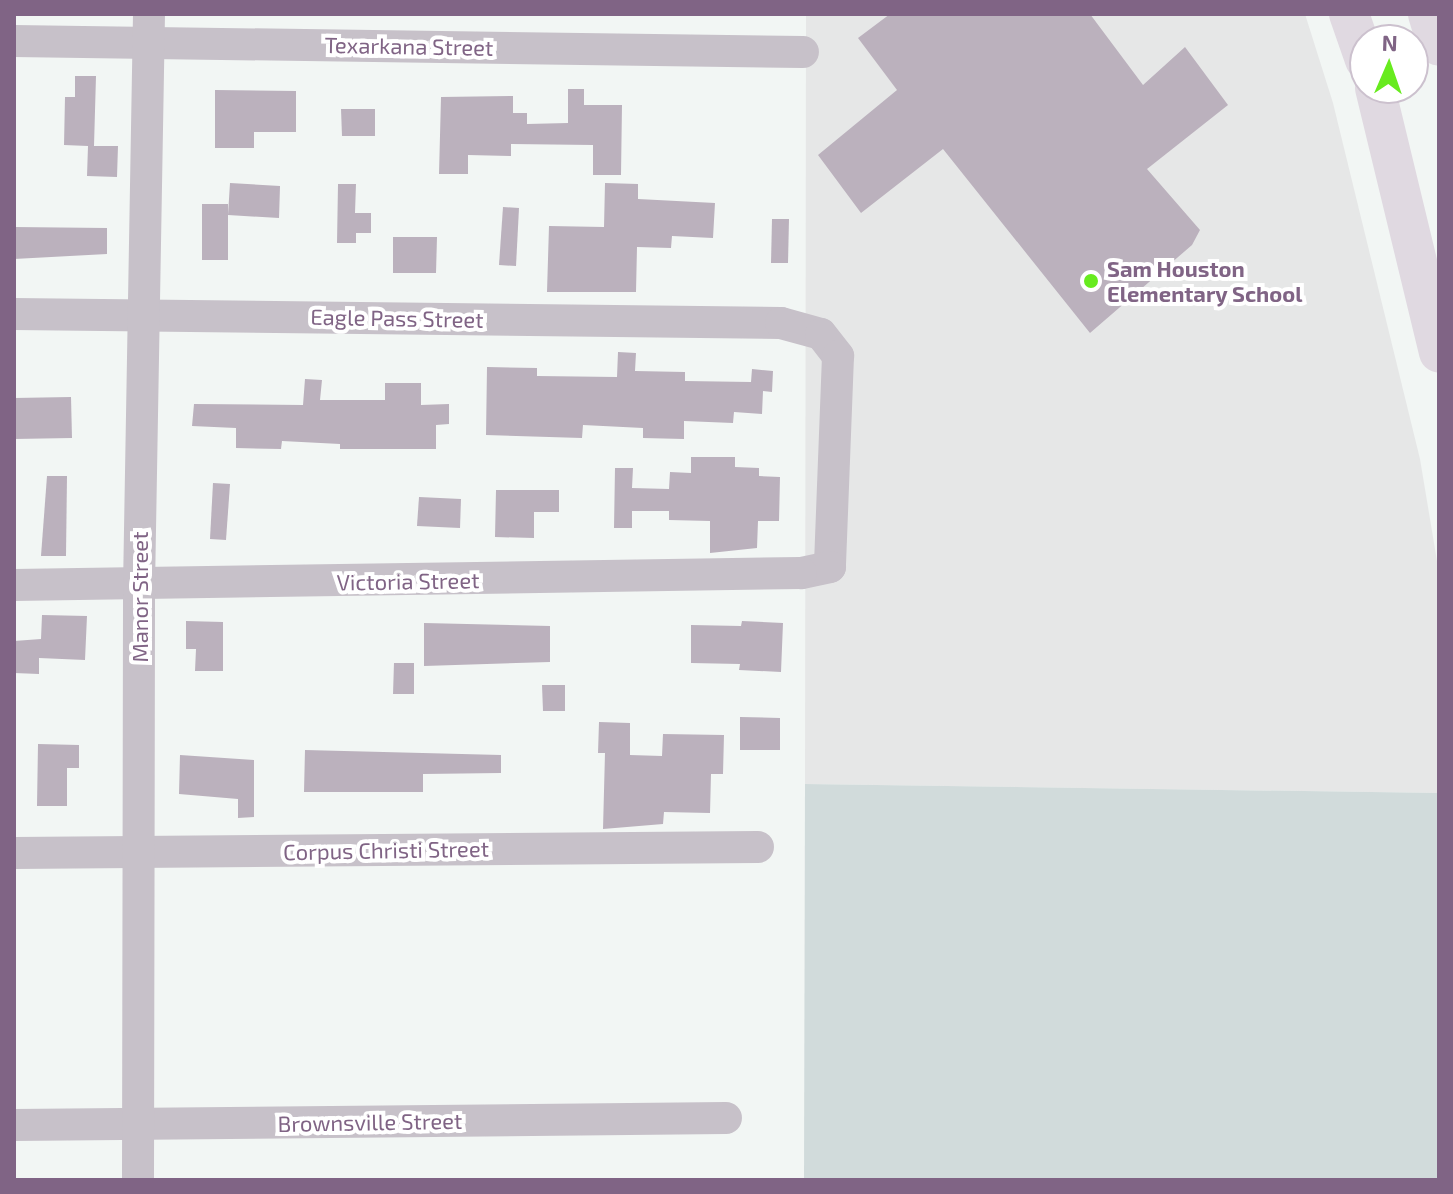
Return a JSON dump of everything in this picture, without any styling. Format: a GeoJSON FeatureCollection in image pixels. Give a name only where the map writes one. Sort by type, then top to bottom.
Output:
{"type":"FeatureCollection","features":[{"type":"Feature","properties":{"kind":"highway"},"geometry":{"type":"LineString","coordinates":[[1430,14],[1439,44]]}},
{"type":"Feature","properties":{"kind":"main road"},"geometry":{"type":"LineString","coordinates":[[1379,104],[1439,352]]}},
{"type":"Feature","properties":{"kind":"street","name":"Texarkana Street"},"geometry":{"type":"LineString","coordinates":[[14,41],[149,28],[803,52]]}},
{"type":"Feature","properties":{"kind":"street","name":"Manor Street"},"geometry":{"type":"LineString","coordinates":[[138,1180],[142,853],[139,587],[149,28]]}},
{"type":"Feature","properties":{"kind":"street","name":"Eagle Pass Street"},"geometry":{"type":"LineString","coordinates":[[14,314],[781,323],[821,334],[838,356],[830,567],[801,573]]}},
{"type":"Feature","properties":{"kind":"street","name":"Victoria Street"},"geometry":{"type":"LineString","coordinates":[[14,585],[139,587],[801,573]]}},
{"type":"Feature","properties":{"kind":"street","name":"Corpus Christi Street"},"geometry":{"type":"LineString","coordinates":[[14,853],[758,847]]}},
{"type":"Feature","properties":{"kind":"street","name":"Brownsville Street"},"geometry":{"type":"LineString","coordinates":[[14,1125],[726,1118]]}},
{"type":"Feature","properties":{"kind":"shaded area","name":"Sam Houston Elementary School"},"geometry":{"type":"Polygon","coordinates":[[[806,14],[1305,14],[1333,103],[1420,459],[1439,573],[1439,793],[805,784],[806,14]]]}},
{"type":"Feature","properties":{"kind":"shaded area"},"geometry":{"type":"Polygon","coordinates":[[[805,784],[1439,793],[1439,1180],[804,1180],[805,784]]]}},
{"type":"Feature","properties":{"kind":"building"},"geometry":{"type":"Polygon","coordinates":[[[890,14],[1090,14],[1143,85],[1185,47],[1228,105],[1147,169],[1200,230],[1192,245],[1090,333],[943,149],[861,213],[818,155],[897,90],[858,38],[890,14]]]}},
{"type":"Feature","properties":{"kind":"building"},"geometry":{"type":"Polygon","coordinates":[[[75,76],[96,76],[94,146],[118,146],[117,177],[87,176],[88,146],[64,145],[65,97],[75,97],[75,76]]]}},
{"type":"Feature","properties":{"kind":"building"},"geometry":{"type":"Polygon","coordinates":[[[568,89],[584,89],[584,105],[622,105],[621,175],[593,175],[593,145],[511,144],[511,156],[468,155],[468,174],[439,174],[441,97],[513,96],[513,113],[527,113],[527,124],[568,123],[568,89]]]}},
{"type":"Feature","properties":{"kind":"building"},"geometry":{"type":"Polygon","coordinates":[[[215,90],[296,91],[296,132],[254,132],[254,148],[215,148],[215,90]]]}},
{"type":"Feature","properties":{"kind":"building"},"geometry":{"type":"Polygon","coordinates":[[[341,109],[375,109],[375,136],[342,136],[341,109]]]}},
{"type":"Feature","properties":{"kind":"building"},"geometry":{"type":"Polygon","coordinates":[[[230,183],[280,186],[279,218],[228,215],[230,183]]]}},
{"type":"Feature","properties":{"kind":"building"},"geometry":{"type":"Polygon","coordinates":[[[605,183],[638,184],[638,199],[715,203],[713,238],[672,236],[671,248],[637,247],[636,292],[547,292],[549,226],[604,227],[605,183]]]}},
{"type":"Feature","properties":{"kind":"building"},"geometry":{"type":"Polygon","coordinates":[[[338,184],[356,184],[355,213],[371,213],[371,233],[356,233],[356,243],[337,243],[338,184]]]}},
{"type":"Feature","properties":{"kind":"building"},"geometry":{"type":"Polygon","coordinates":[[[202,204],[228,204],[228,260],[202,260],[202,204]]]}},
{"type":"Feature","properties":{"kind":"building"},"geometry":{"type":"Polygon","coordinates":[[[503,207],[519,208],[516,266],[499,265],[503,207]]]}},
{"type":"Feature","properties":{"kind":"building"},"geometry":{"type":"Polygon","coordinates":[[[772,219],[789,219],[788,263],[771,263],[772,219]]]}},
{"type":"Feature","properties":{"kind":"building"},"geometry":{"type":"Polygon","coordinates":[[[14,227],[107,228],[107,254],[14,259],[14,227]]]}},
{"type":"Feature","properties":{"kind":"building"},"geometry":{"type":"Polygon","coordinates":[[[393,237],[437,237],[436,273],[393,273],[393,237]]]}},
{"type":"Feature","properties":{"kind":"building"},"geometry":{"type":"Polygon","coordinates":[[[618,352],[636,353],[635,371],[685,372],[685,381],[751,382],[752,369],[773,371],[772,392],[763,391],[762,414],[734,412],[733,423],[684,421],[684,439],[643,438],[643,428],[583,425],[582,438],[486,435],[487,367],[537,368],[537,376],[617,377],[618,352]]]}},
{"type":"Feature","properties":{"kind":"building"},"geometry":{"type":"Polygon","coordinates":[[[305,379],[322,380],[320,400],[385,400],[385,383],[421,383],[421,405],[449,404],[449,424],[436,425],[436,449],[340,449],[340,444],[282,441],[281,449],[236,448],[236,428],[192,426],[194,404],[303,405],[305,379]]]}},
{"type":"Feature","properties":{"kind":"building"},"geometry":{"type":"Polygon","coordinates":[[[71,397],[72,438],[14,439],[14,398],[71,397]]]}},
{"type":"Feature","properties":{"kind":"building"},"geometry":{"type":"Polygon","coordinates":[[[691,457],[735,457],[735,467],[759,468],[759,476],[780,477],[779,521],[758,521],[757,548],[710,553],[710,521],[669,520],[669,511],[632,511],[632,528],[614,528],[615,468],[633,468],[632,488],[669,489],[670,472],[691,473],[691,457]]]}},
{"type":"Feature","properties":{"kind":"building"},"geometry":{"type":"Polygon","coordinates":[[[47,476],[67,476],[66,556],[41,556],[47,476]]]}},
{"type":"Feature","properties":{"kind":"building"},"geometry":{"type":"Polygon","coordinates":[[[213,483],[230,484],[226,540],[210,539],[213,483]]]}},
{"type":"Feature","properties":{"kind":"building"},"geometry":{"type":"Polygon","coordinates":[[[496,490],[559,490],[559,512],[534,512],[534,538],[495,537],[496,490]]]}},
{"type":"Feature","properties":{"kind":"building"},"geometry":{"type":"Polygon","coordinates":[[[419,497],[461,499],[460,528],[417,526],[419,497]]]}},
{"type":"Feature","properties":{"kind":"building"},"geometry":{"type":"Polygon","coordinates":[[[42,615],[87,616],[85,660],[39,658],[39,674],[14,673],[14,641],[41,639],[42,615]]]}},
{"type":"Feature","properties":{"kind":"building"},"geometry":{"type":"Polygon","coordinates":[[[186,621],[223,622],[223,671],[195,671],[196,649],[186,649],[186,621]]]}},
{"type":"Feature","properties":{"kind":"building"},"geometry":{"type":"Polygon","coordinates":[[[742,621],[783,623],[781,672],[739,670],[740,664],[691,663],[691,625],[741,626],[742,621]]]}},
{"type":"Feature","properties":{"kind":"building"},"geometry":{"type":"Polygon","coordinates":[[[424,623],[550,626],[550,662],[424,666],[424,623]]]}},
{"type":"Feature","properties":{"kind":"building"},"geometry":{"type":"Polygon","coordinates":[[[394,663],[414,663],[414,694],[393,694],[394,663]]]}},
{"type":"Feature","properties":{"kind":"building"},"geometry":{"type":"Polygon","coordinates":[[[542,685],[565,685],[565,711],[543,711],[542,685]]]}},
{"type":"Feature","properties":{"kind":"building"},"geometry":{"type":"Polygon","coordinates":[[[740,717],[780,718],[780,750],[740,750],[740,717]]]}},
{"type":"Feature","properties":{"kind":"building"},"geometry":{"type":"Polygon","coordinates":[[[599,722],[630,723],[630,755],[662,756],[663,734],[724,735],[723,774],[711,774],[710,813],[664,812],[663,824],[603,829],[605,753],[598,753],[599,722]]]}},
{"type":"Feature","properties":{"kind":"building"},"geometry":{"type":"Polygon","coordinates":[[[38,744],[79,745],[79,768],[67,768],[67,806],[37,806],[38,744]]]}},
{"type":"Feature","properties":{"kind":"building"},"geometry":{"type":"Polygon","coordinates":[[[305,750],[501,755],[501,773],[423,774],[423,792],[304,792],[305,750]]]}},
{"type":"Feature","properties":{"kind":"building"},"geometry":{"type":"Polygon","coordinates":[[[180,755],[254,760],[254,817],[238,818],[238,799],[179,794],[180,755]]]}},
{"type":"Feature","properties":{"kind":"place","name":"Sam Houston Elementary School"},"geometry":{"type":"Point","coordinates":[1091,281]}}]}
